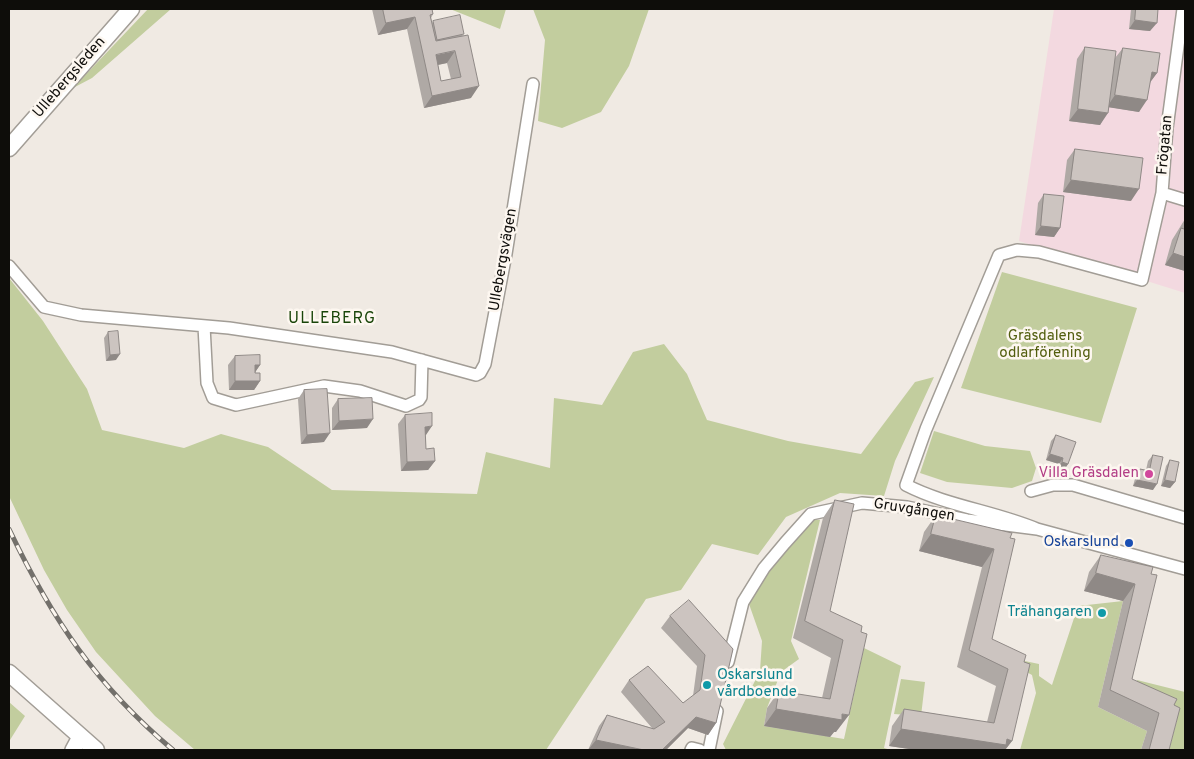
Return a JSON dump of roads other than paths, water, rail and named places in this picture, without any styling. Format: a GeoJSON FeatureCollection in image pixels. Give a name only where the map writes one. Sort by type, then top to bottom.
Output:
{"type":"FeatureCollection","features":[{"type":"Feature","properties":{"kind":"main road","name":"Ullebergsleden"},"geometry":{"type":"LineString","coordinates":[[9,148],[132,9]]}},
{"type":"Feature","properties":{"kind":"main road"},"geometry":{"type":"LineString","coordinates":[[9,673],[76,744],[96,750]]}},
{"type":"Feature","properties":{"kind":"street","name":"Frögatan"},"geometry":{"type":"LineString","coordinates":[[1037,529],[1016,520],[925,495],[906,485],[926,429],[999,254],[1024,251],[1039,252],[1142,280],[1162,192],[1166,128],[1183,9]]}},
{"type":"Feature","properties":{"kind":"street","name":"Ullebergsvägen"},"geometry":{"type":"LineString","coordinates":[[9,266],[44,306],[58,311],[204,326],[392,352],[476,375],[480,373],[485,364],[508,244],[533,84]]}},
{"type":"Feature","properties":{"kind":"street"},"geometry":{"type":"LineString","coordinates":[[1162,192],[1185,200]]}},
{"type":"Feature","properties":{"kind":"street"},"geometry":{"type":"LineString","coordinates":[[204,326],[207,383],[213,398],[236,405],[324,386],[360,391],[406,406],[419,400],[421,397],[422,360]]}},
{"type":"Feature","properties":{"kind":"street"},"geometry":{"type":"LineString","coordinates":[[1031,491],[1053,485],[1073,485],[1185,518]]}},
{"type":"Feature","properties":{"kind":"street","name":"Gruvgången"},"geometry":{"type":"LineString","coordinates":[[726,674],[743,602],[764,568],[811,514],[862,502],[907,507],[967,520],[1037,529],[1185,569]]}},
{"type":"Feature","properties":{"kind":"street"},"geometry":{"type":"LineString","coordinates":[[709,750],[720,699]]}},
{"type":"Feature","properties":{"kind":"street"},"geometry":{"type":"LineString","coordinates":[[691,750],[692,748],[700,750]]}},
{"type":"Feature","properties":{"kind":"railway"},"geometry":{"type":"LineString","coordinates":[[9,529],[42,592],[78,649],[121,701],[173,750]]}},
{"type":"Feature","properties":{"kind":"place","name":"Villa Gräsdalen"},"geometry":{"type":"Point","coordinates":[1149,474]}},
{"type":"Feature","properties":{"kind":"place","name":"Oskarslund"},"geometry":{"type":"Point","coordinates":[1129,543]}},
{"type":"Feature","properties":{"kind":"place","name":"Trähangaren"},"geometry":{"type":"Point","coordinates":[1102,613]}},
{"type":"Feature","properties":{"kind":"place","name":"Oskarslund vårdboende"},"geometry":{"type":"Point","coordinates":[707,685]}},
{"type":"Feature","properties":{"kind":"district","name":"ULLEBERG"},"geometry":{"type":"Point","coordinates":[332,320]}},
{"type":"Feature","properties":{"kind":"park label","name":"Gräsdalens odlarförening"},"geometry":{"type":"Point","coordinates":[1045,346]}}]}
